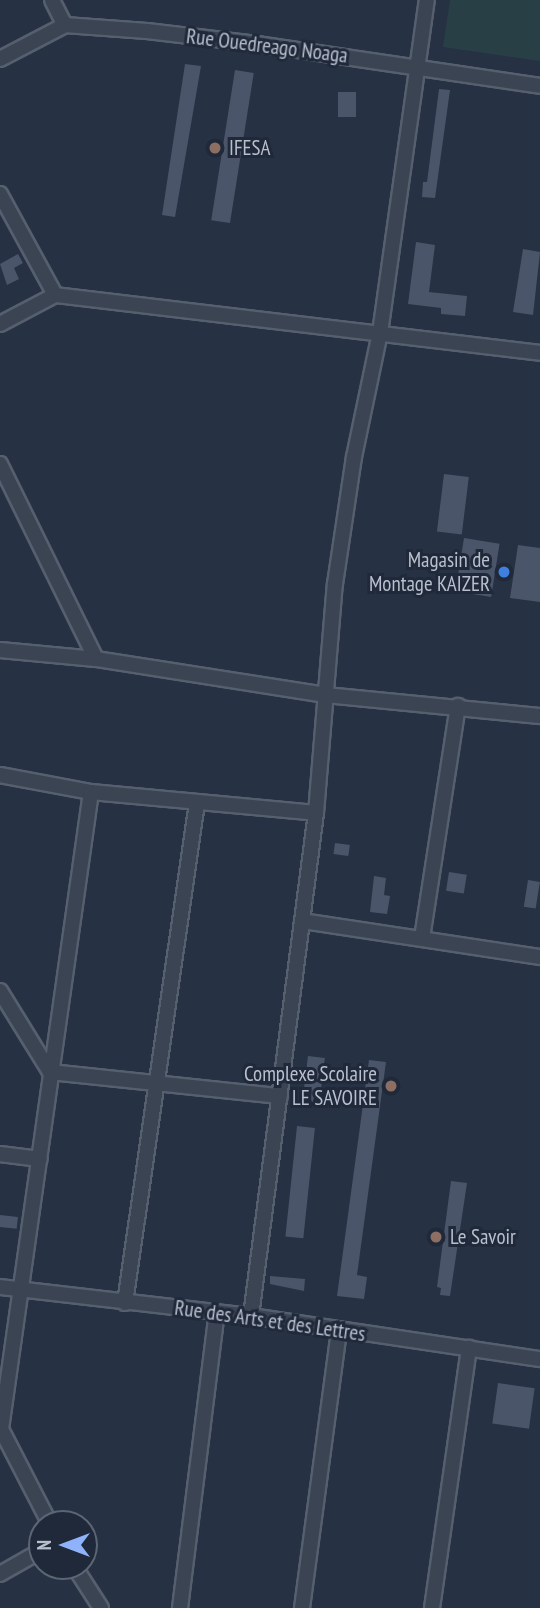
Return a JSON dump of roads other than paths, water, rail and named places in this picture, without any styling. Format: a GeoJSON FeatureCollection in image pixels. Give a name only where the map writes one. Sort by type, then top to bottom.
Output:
{"type":"FeatureCollection","features":[{"type":"Feature","properties":{"kind":"street"},"geometry":{"type":"LineString","coordinates":[[0,59],[65,25],[52,0]]}},
{"type":"Feature","properties":{"kind":"street"},"geometry":{"type":"LineString","coordinates":[[251,1316],[316,813],[335,584],[354,457],[380,333],[427,0]]}},
{"type":"Feature","properties":{"kind":"street","name":"Rue Ouedreago Noaga"},"geometry":{"type":"LineString","coordinates":[[65,25],[161,33],[417,66],[540,86]]}},
{"type":"Feature","properties":{"kind":"street"},"geometry":{"type":"LineString","coordinates":[[1,200],[55,295]]}},
{"type":"Feature","properties":{"kind":"street"},"geometry":{"type":"LineString","coordinates":[[0,324],[55,295],[540,354]]}},
{"type":"Feature","properties":{"kind":"street"},"geometry":{"type":"LineString","coordinates":[[0,464],[96,659]]}},
{"type":"Feature","properties":{"kind":"street"},"geometry":{"type":"LineString","coordinates":[[0,650],[96,659],[325,695],[540,716]]}},
{"type":"Feature","properties":{"kind":"street"},"geometry":{"type":"LineString","coordinates":[[422,938],[458,706]]}},
{"type":"Feature","properties":{"kind":"street"},"geometry":{"type":"LineString","coordinates":[[0,775],[90,792],[316,813]]}},
{"type":"Feature","properties":{"kind":"street"},"geometry":{"type":"LineString","coordinates":[[43,1510],[1,1430],[8,1291],[40,1159],[90,792]]}},
{"type":"Feature","properties":{"kind":"street"},"geometry":{"type":"LineString","coordinates":[[125,1303],[197,803]]}},
{"type":"Feature","properties":{"kind":"street"},"geometry":{"type":"LineString","coordinates":[[302,921],[540,957]]}},
{"type":"Feature","properties":{"kind":"street"},"geometry":{"type":"LineString","coordinates":[[0,990],[50,1072]]}},
{"type":"Feature","properties":{"kind":"street"},"geometry":{"type":"LineString","coordinates":[[50,1072],[281,1096]]}},
{"type":"Feature","properties":{"kind":"street"},"geometry":{"type":"LineString","coordinates":[[0,1154],[40,1159]]}},
{"type":"Feature","properties":{"kind":"street","name":"Rue des Arts et des Lettres"},"geometry":{"type":"LineString","coordinates":[[8,1291],[251,1316],[540,1359]]}},
{"type":"Feature","properties":{"kind":"street"},"geometry":{"type":"LineString","coordinates":[[180,1608],[217,1313]]}},
{"type":"Feature","properties":{"kind":"street"},"geometry":{"type":"LineString","coordinates":[[302,1608],[340,1330]]}},
{"type":"Feature","properties":{"kind":"street"},"geometry":{"type":"LineString","coordinates":[[432,1608],[468,1348]]}},
{"type":"Feature","properties":{"kind":"street"},"geometry":{"type":"LineString","coordinates":[[0,1574],[28,1558]]}},
{"type":"Feature","properties":{"kind":"street"},"geometry":{"type":"LineString","coordinates":[[83,1580],[101,1608]]}},
{"type":"Feature","properties":{"kind":"place","name":"IFESA"},"geometry":{"type":"Point","coordinates":[215,148]}},
{"type":"Feature","properties":{"kind":"place","name":"Magasin de Montage KAIZER"},"geometry":{"type":"Point","coordinates":[504,572]}},
{"type":"Feature","properties":{"kind":"place","name":"Complexe Scolaire LE SAVOIRE"},"geometry":{"type":"Point","coordinates":[391,1086]}},
{"type":"Feature","properties":{"kind":"place","name":"Le Savoir"},"geometry":{"type":"Point","coordinates":[436,1237]}}]}
